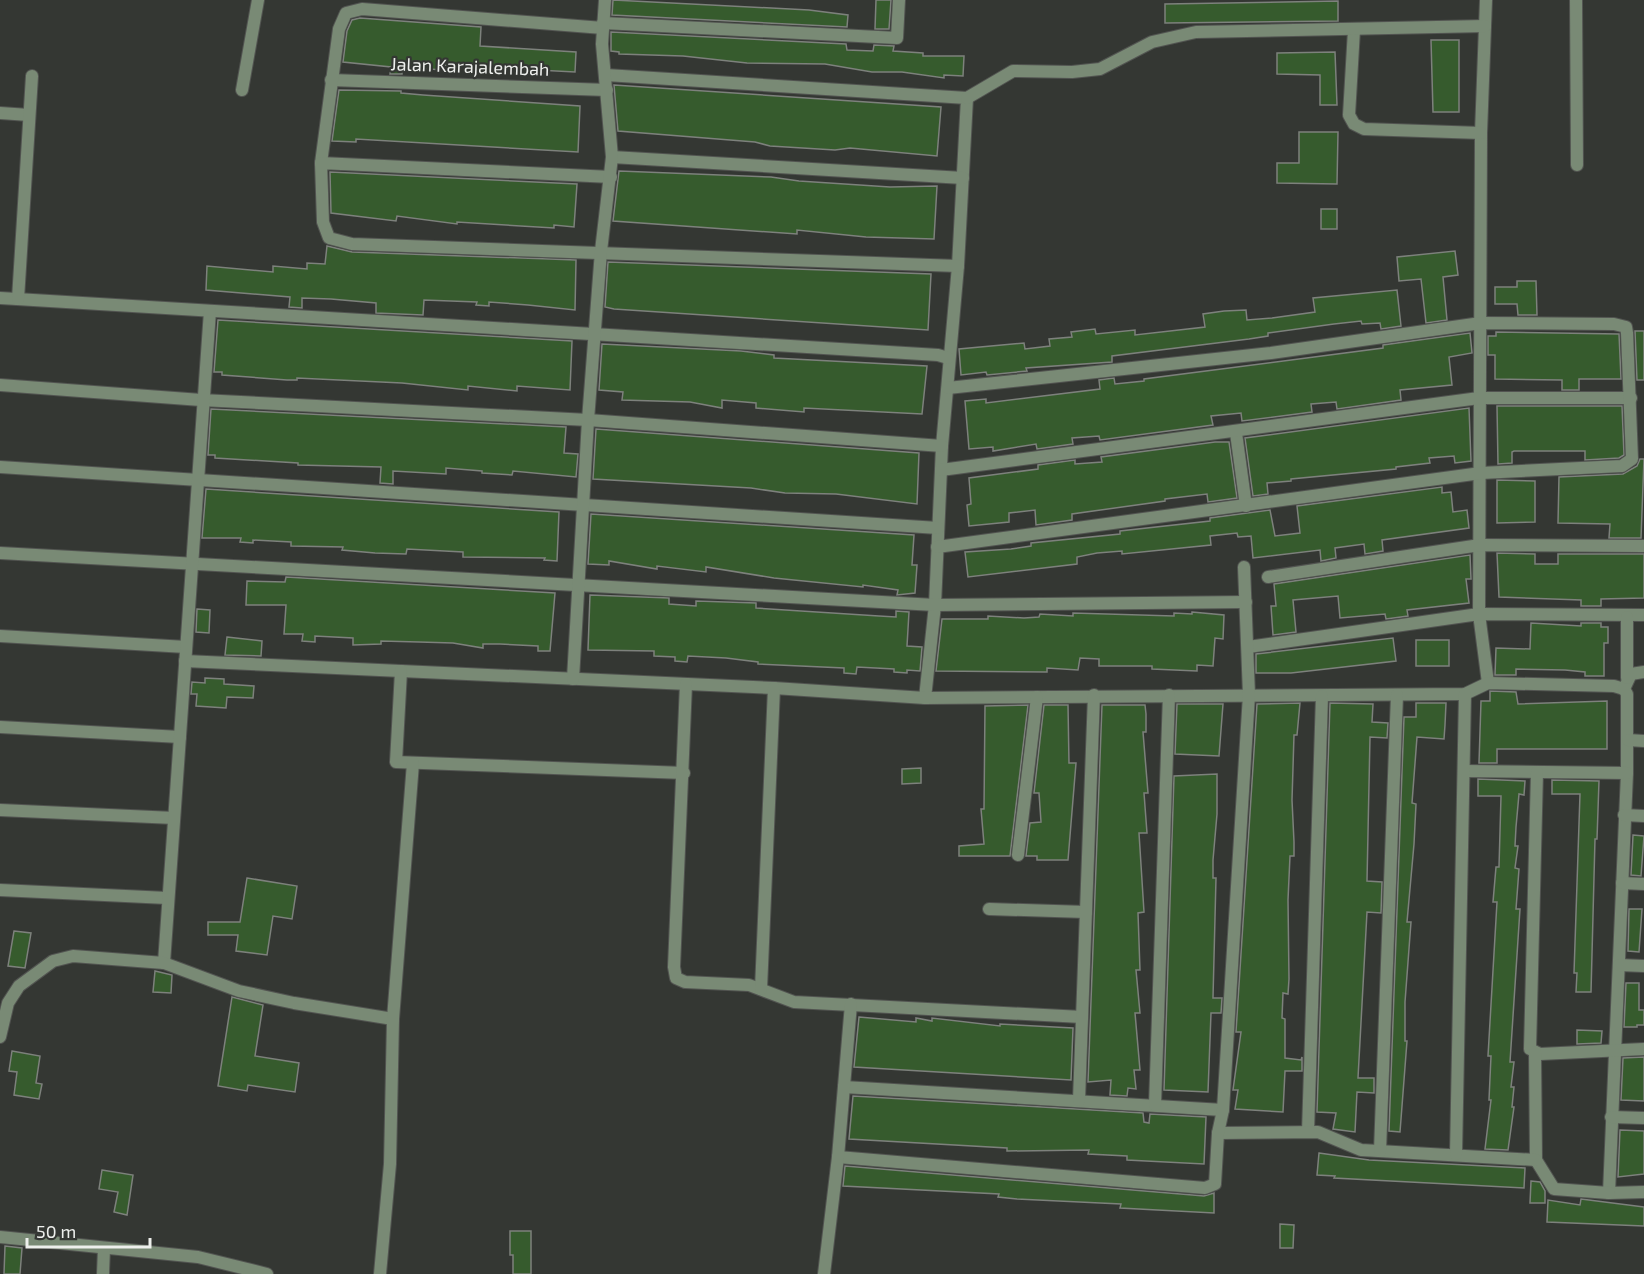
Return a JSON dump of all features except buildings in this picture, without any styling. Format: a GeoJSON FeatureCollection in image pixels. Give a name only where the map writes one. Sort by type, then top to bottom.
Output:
{"type":"FeatureCollection","features":[{"type":"Feature","properties":{"kind":"street"},"geometry":{"type":"LineString","coordinates":[[242,90],[258,0]]}},
{"type":"Feature","properties":{"kind":"street"},"geometry":{"type":"LineString","coordinates":[[573,679],[588,420],[612,157],[603,26],[605,0]]}},
{"type":"Feature","properties":{"kind":"street"},"geometry":{"type":"LineString","coordinates":[[899,0],[897,38],[603,26],[362,9],[346,13],[339,29],[321,163],[323,222],[329,238],[352,244],[958,266]]}},
{"type":"Feature","properties":{"kind":"street"},"geometry":{"type":"LineString","coordinates":[[1486,0],[1481,133],[1479,614],[1488,683]]}},
{"type":"Feature","properties":{"kind":"street"},"geometry":{"type":"LineString","coordinates":[[1576,0],[1577,165]]}},
{"type":"Feature","properties":{"kind":"street"},"geometry":{"type":"LineString","coordinates":[[606,75],[967,98],[1013,71],[1072,72],[1100,69],[1152,42],[1196,32],[1485,26]]}},
{"type":"Feature","properties":{"kind":"street"},"geometry":{"type":"LineString","coordinates":[[1354,30],[1350,115],[1354,124],[1364,129],[1481,133]]}},
{"type":"Feature","properties":{"kind":"street"},"geometry":{"type":"LineString","coordinates":[[18,299],[32,76]]}},
{"type":"Feature","properties":{"kind":"street","name":"Jalan Karajalembah"},"geometry":{"type":"LineString","coordinates":[[331,80],[608,90]]}},
{"type":"Feature","properties":{"kind":"street"},"geometry":{"type":"LineString","coordinates":[[925,698],[935,605],[942,446],[948,388],[948,358],[958,266],[967,98]]}},
{"type":"Feature","properties":{"kind":"street"},"geometry":{"type":"LineString","coordinates":[[0,113],[29,115]]}},
{"type":"Feature","properties":{"kind":"street"},"geometry":{"type":"LineString","coordinates":[[612,157],[963,178]]}},
{"type":"Feature","properties":{"kind":"street"},"geometry":{"type":"LineString","coordinates":[[321,163],[611,177]]}},
{"type":"Feature","properties":{"kind":"street"},"geometry":{"type":"LineString","coordinates":[[0,298],[948,358]]}},
{"type":"Feature","properties":{"kind":"street"},"geometry":{"type":"LineString","coordinates":[[164,963],[186,661],[201,400],[210,311]]}},
{"type":"Feature","properties":{"kind":"street"},"geometry":{"type":"LineString","coordinates":[[937,547],[1481,472],[1627,465],[1632,459],[1627,333],[1623,326],[1481,323],[1270,353],[948,388]]}},
{"type":"Feature","properties":{"kind":"street"},"geometry":{"type":"LineString","coordinates":[[0,385],[201,400],[588,420],[942,446]]}},
{"type":"Feature","properties":{"kind":"street"},"geometry":{"type":"LineString","coordinates":[[941,470],[1479,398],[1631,398]]}},
{"type":"Feature","properties":{"kind":"street"},"geometry":{"type":"LineString","coordinates":[[1236,432],[1246,506]]}},
{"type":"Feature","properties":{"kind":"street"},"geometry":{"type":"LineString","coordinates":[[0,466],[938,528]]}},
{"type":"Feature","properties":{"kind":"street"},"geometry":{"type":"LineString","coordinates":[[1268,576],[1480,546],[1644,546]]}},
{"type":"Feature","properties":{"kind":"street"},"geometry":{"type":"LineString","coordinates":[[0,553],[578,587],[935,605],[1246,602]]}},
{"type":"Feature","properties":{"kind":"street"},"geometry":{"type":"LineString","coordinates":[[838,1157],[1205,1188],[1216,1181],[1218,1133],[1223,1110],[1249,695],[1244,567]]}},
{"type":"Feature","properties":{"kind":"street"},"geometry":{"type":"LineString","coordinates":[[1248,647],[1479,614],[1627,617],[1644,615]]}},
{"type":"Feature","properties":{"kind":"street"},"geometry":{"type":"LineString","coordinates":[[1609,1193],[1628,740],[1625,683],[1627,617]]}},
{"type":"Feature","properties":{"kind":"street"},"geometry":{"type":"LineString","coordinates":[[0,636],[186,647]]}},
{"type":"Feature","properties":{"kind":"street"},"geometry":{"type":"LineString","coordinates":[[186,661],[774,688],[925,698],[1465,694],[1488,683],[1614,686],[1625,683],[1635,672],[1644,672]]}},
{"type":"Feature","properties":{"kind":"street"},"geometry":{"type":"LineString","coordinates":[[401,671],[395,760],[413,763],[684,772]]}},
{"type":"Feature","properties":{"kind":"street"},"geometry":{"type":"LineString","coordinates":[[686,684],[674,967],[676,978],[685,982],[738,983],[794,1002],[1082,1017]]}},
{"type":"Feature","properties":{"kind":"street"},"geometry":{"type":"LineString","coordinates":[[761,989],[774,688]]}},
{"type":"Feature","properties":{"kind":"street"},"geometry":{"type":"LineString","coordinates":[[1456,1154],[1465,694]]}},
{"type":"Feature","properties":{"kind":"street"},"geometry":{"type":"LineString","coordinates":[[1079,1100],[1094,695]]}},
{"type":"Feature","properties":{"kind":"street"},"geometry":{"type":"LineString","coordinates":[[1155,1105],[1169,695]]}},
{"type":"Feature","properties":{"kind":"street"},"geometry":{"type":"LineString","coordinates":[[1380,1151],[1397,695]]}},
{"type":"Feature","properties":{"kind":"street"},"geometry":{"type":"LineString","coordinates":[[1308,1132],[1322,696]]}},
{"type":"Feature","properties":{"kind":"street"},"geometry":{"type":"LineString","coordinates":[[1018,855],[1037,697]]}},
{"type":"Feature","properties":{"kind":"street"},"geometry":{"type":"LineString","coordinates":[[0,727],[180,737]]}},
{"type":"Feature","properties":{"kind":"street"},"geometry":{"type":"LineString","coordinates":[[1628,740],[1644,741]]}},
{"type":"Feature","properties":{"kind":"street"},"geometry":{"type":"LineString","coordinates":[[381,1274],[390,1164],[393,1019],[413,763]]}},
{"type":"Feature","properties":{"kind":"street"},"geometry":{"type":"LineString","coordinates":[[1465,771],[1627,772]]}},
{"type":"Feature","properties":{"kind":"street"},"geometry":{"type":"LineString","coordinates":[[1537,772],[1530,1044],[1535,1052],[1536,1160],[1554,1189],[1609,1193],[1644,1192]]}},
{"type":"Feature","properties":{"kind":"street"},"geometry":{"type":"LineString","coordinates":[[0,810],[174,818]]}},
{"type":"Feature","properties":{"kind":"street"},"geometry":{"type":"LineString","coordinates":[[1624,815],[1644,816]]}},
{"type":"Feature","properties":{"kind":"street"},"geometry":{"type":"LineString","coordinates":[[1622,883],[1644,885]]}},
{"type":"Feature","properties":{"kind":"street"},"geometry":{"type":"LineString","coordinates":[[0,890],[167,898]]}},
{"type":"Feature","properties":{"kind":"street"},"geometry":{"type":"LineString","coordinates":[[989,909],[1086,912]]}},
{"type":"Feature","properties":{"kind":"street"},"geometry":{"type":"LineString","coordinates":[[0,1036],[9,1003],[20,986],[53,961],[73,956],[164,963],[239,991],[294,1003],[393,1019]]}},
{"type":"Feature","properties":{"kind":"street"},"geometry":{"type":"LineString","coordinates":[[1618,965],[1644,966]]}},
{"type":"Feature","properties":{"kind":"street"},"geometry":{"type":"LineString","coordinates":[[824,1274],[838,1157],[851,1004]]}},
{"type":"Feature","properties":{"kind":"street"},"geometry":{"type":"LineString","coordinates":[[1535,1052],[1614,1048],[1644,1049]]}},
{"type":"Feature","properties":{"kind":"street"},"geometry":{"type":"LineString","coordinates":[[844,1087],[1223,1110]]}},
{"type":"Feature","properties":{"kind":"street"},"geometry":{"type":"LineString","coordinates":[[1611,1117],[1644,1118]]}},
{"type":"Feature","properties":{"kind":"street"},"geometry":{"type":"LineString","coordinates":[[1218,1133],[1308,1132],[1325,1135],[1352,1148],[1536,1160]]}},
{"type":"Feature","properties":{"kind":"street"},"geometry":{"type":"LineString","coordinates":[[0,1237],[198,1257],[267,1274]]}},
{"type":"Feature","properties":{"kind":"street"},"geometry":{"type":"LineString","coordinates":[[104,1248],[104,1274]]}}]}
